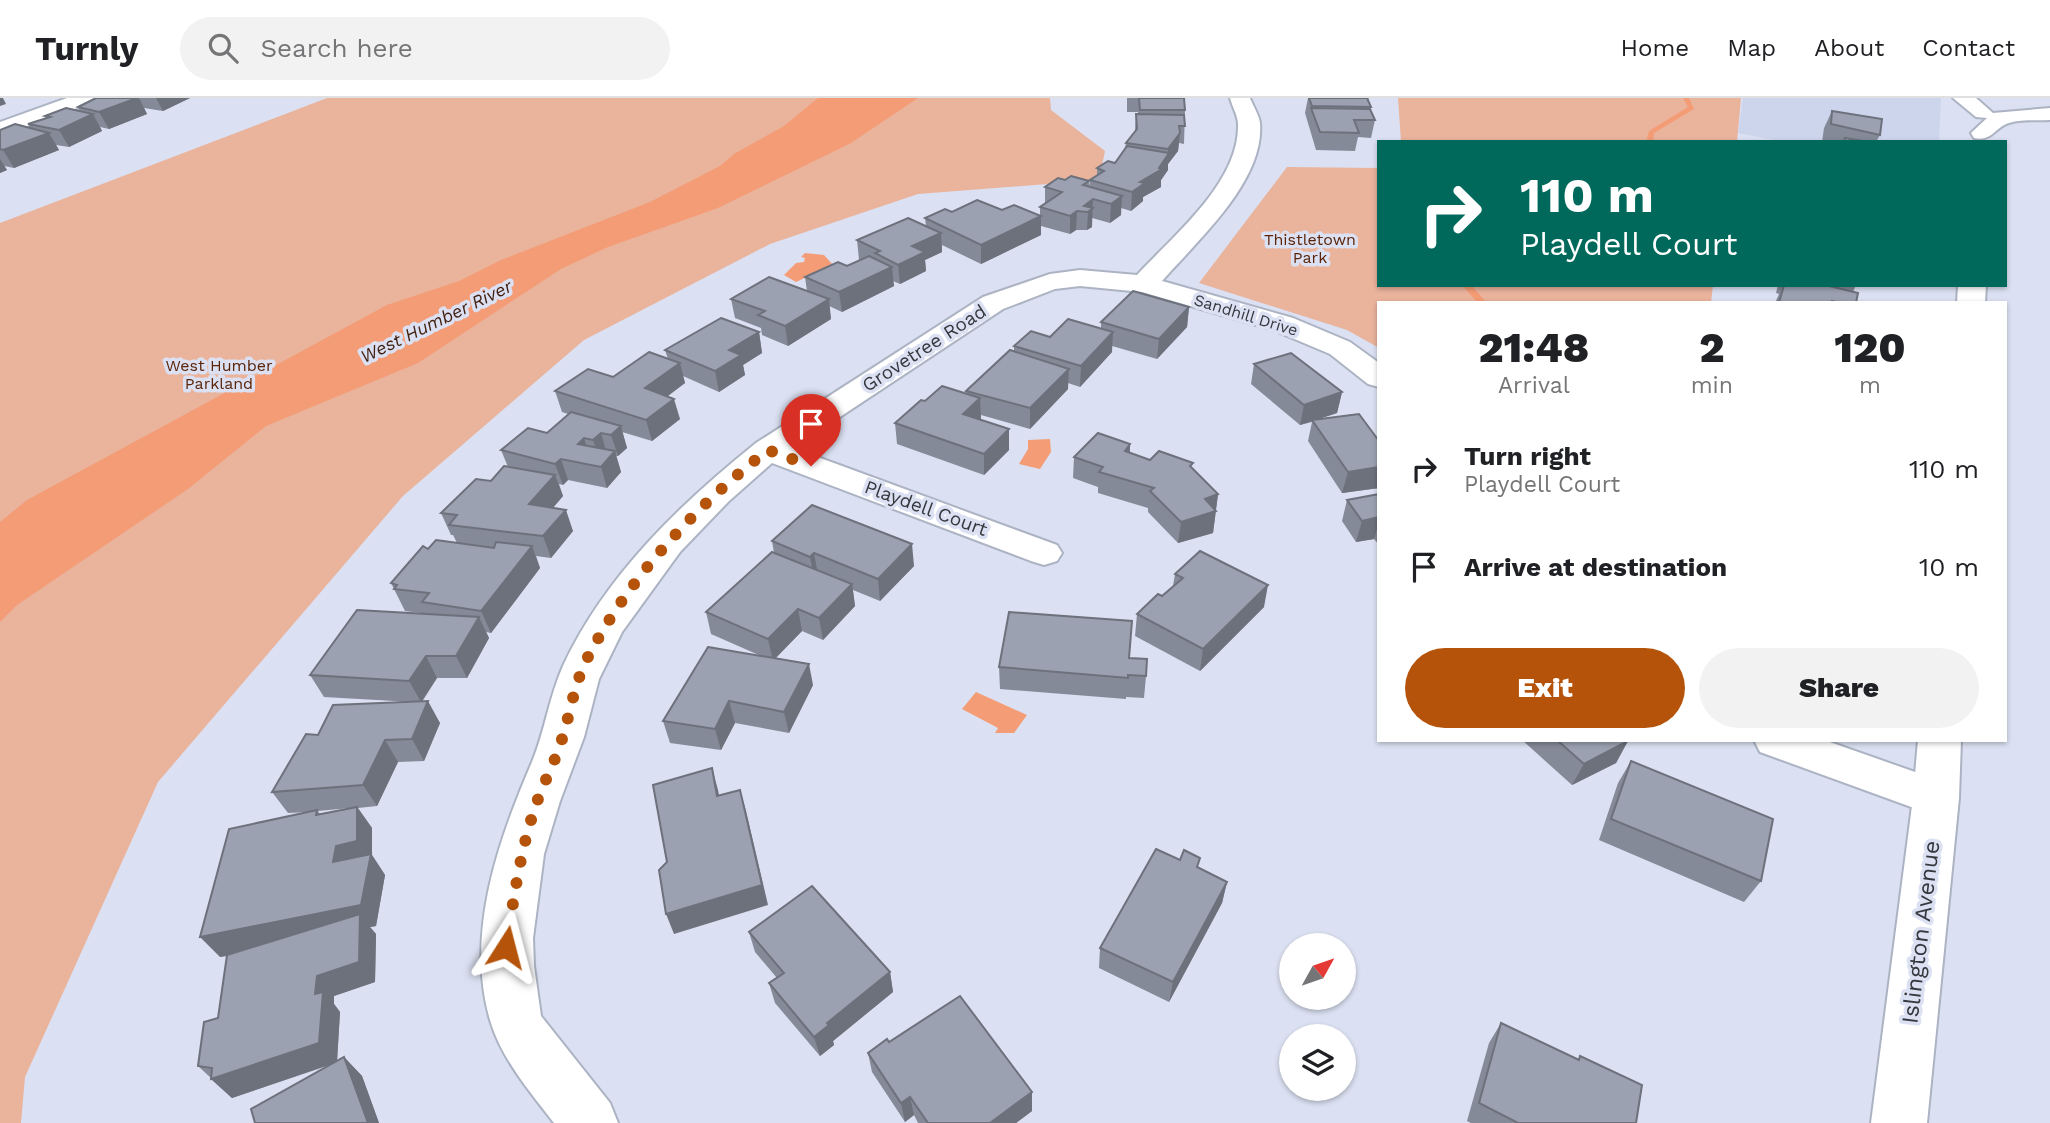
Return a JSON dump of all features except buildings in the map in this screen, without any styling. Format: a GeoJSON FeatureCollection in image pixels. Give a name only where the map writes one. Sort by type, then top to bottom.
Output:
{"type":"FeatureCollection","features":[{"type":"Feature","properties":{"kind":"street"},"geometry":{"type":"LineString","coordinates":[[0,129],[87,98]]}},
{"type":"Feature","properties":{"kind":"street"},"geometry":{"type":"LineString","coordinates":[[1144,284],[1222,197],[1243,163],[1249,123],[1240,98]]}},
{"type":"Feature","properties":{"kind":"street"},"geometry":{"type":"LineString","coordinates":[[1963,98],[1982,129]]}},
{"type":"Feature","properties":{"kind":"street"},"geometry":{"type":"LineString","coordinates":[[1982,129],[2012,105],[2012,98]]}},
{"type":"Feature","properties":{"kind":"street"},"geometry":{"type":"LineString","coordinates":[[1982,129],[2002,117],[2050,114]]}},
{"type":"Feature","properties":{"kind":"street","name":"Grovetree Road"},"geometry":{"type":"LineString","coordinates":[[590,1123],[516,1023],[506,947],[519,867],[536,803],[560,747],[587,658],[645,570],[676,533],[740,472],[768,450],[993,303],[1051,282],[1080,278],[1144,284]]}},
{"type":"Feature","properties":{"kind":"street","name":"Sandhill Drive"},"geometry":{"type":"LineString","coordinates":[[1144,284],[1299,330],[1340,348],[1377,376]]}},
{"type":"Feature","properties":{"kind":"street","name":"Playdell Court"},"geometry":{"type":"LineString","coordinates":[[768,450],[1044,553]]}},
{"type":"Feature","properties":{"kind":"street"},"geometry":{"type":"LineString","coordinates":[[1782,742],[1936,798]]}},
{"type":"Feature","properties":{"kind":"street","name":"Islington Avenue"},"geometry":{"type":"LineString","coordinates":[[1899,1123],[1936,798],[1940,742]]}},
{"type":"Feature","properties":{"kind":"shaded area"},"geometry":{"type":"Polygon","coordinates":[[[1743,98],[1941,98],[1939,140],[1775,140],[1738,133],[1743,98]]]}},
{"type":"Feature","properties":{"kind":"green space","name":"West Humber Parkland"},"geometry":{"type":"Polygon","coordinates":[[[327,98],[1050,98],[1051,110],[1105,151],[1099,180],[918,194],[770,244],[584,340],[403,496],[158,782],[25,1077],[21,1123],[0,1123],[0,223],[327,98]]]}},
{"type":"Feature","properties":{"kind":"green space"},"geometry":{"type":"Polygon","coordinates":[[[1398,98],[1741,98],[1737,140],[1401,140],[1398,98]]]}},
{"type":"Feature","properties":{"kind":"green space","name":"Thistletown Park"},"geometry":{"type":"Polygon","coordinates":[[[1287,167],[1377,168],[1377,287],[1713,287],[1711,301],[1377,301],[1377,347],[1347,330],[1199,283],[1287,167]]]}},
{"type":"Feature","properties":{"kind":"water","name":"West Humber River"},"geometry":{"type":"Polygon","coordinates":[[[818,98],[918,98],[851,143],[718,208],[608,247],[561,269],[418,363],[266,426],[188,489],[17,605],[0,622],[0,522],[27,500],[387,305],[459,281],[501,260],[650,202],[720,166],[734,154],[784,126],[818,98]]]}},
{"type":"Feature","properties":{"kind":"water"},"geometry":{"type":"Polygon","coordinates":[[[805,253],[824,255],[833,265],[796,282],[784,275],[796,263],[804,262],[805,258],[801,257],[805,253]]]}},
{"type":"Feature","properties":{"kind":"water"},"geometry":{"type":"Polygon","coordinates":[[[1050,439],[1051,452],[1040,469],[1019,464],[1028,449],[1028,440],[1050,439]]]}},
{"type":"Feature","properties":{"kind":"water"},"geometry":{"type":"Polygon","coordinates":[[[976,692],[1027,715],[1014,733],[995,733],[998,728],[962,709],[976,692]]]}},
{"type":"Feature","properties":{"kind":"waterway"},"geometry":{"type":"LineString","coordinates":[[1649,140],[1651,132],[1692,108],[1686,98]]}},
{"type":"Feature","properties":{"kind":"waterway"},"geometry":{"type":"LineString","coordinates":[[1468,287],[1481,301]]}},
{"type":"Feature","properties":{"kind":"route"},"geometry":{"type":"LineString","coordinates":[[506,947],[519,867],[536,803],[560,747],[587,658],[645,570],[676,533],[740,472],[768,450],[811,466]]}}]}
